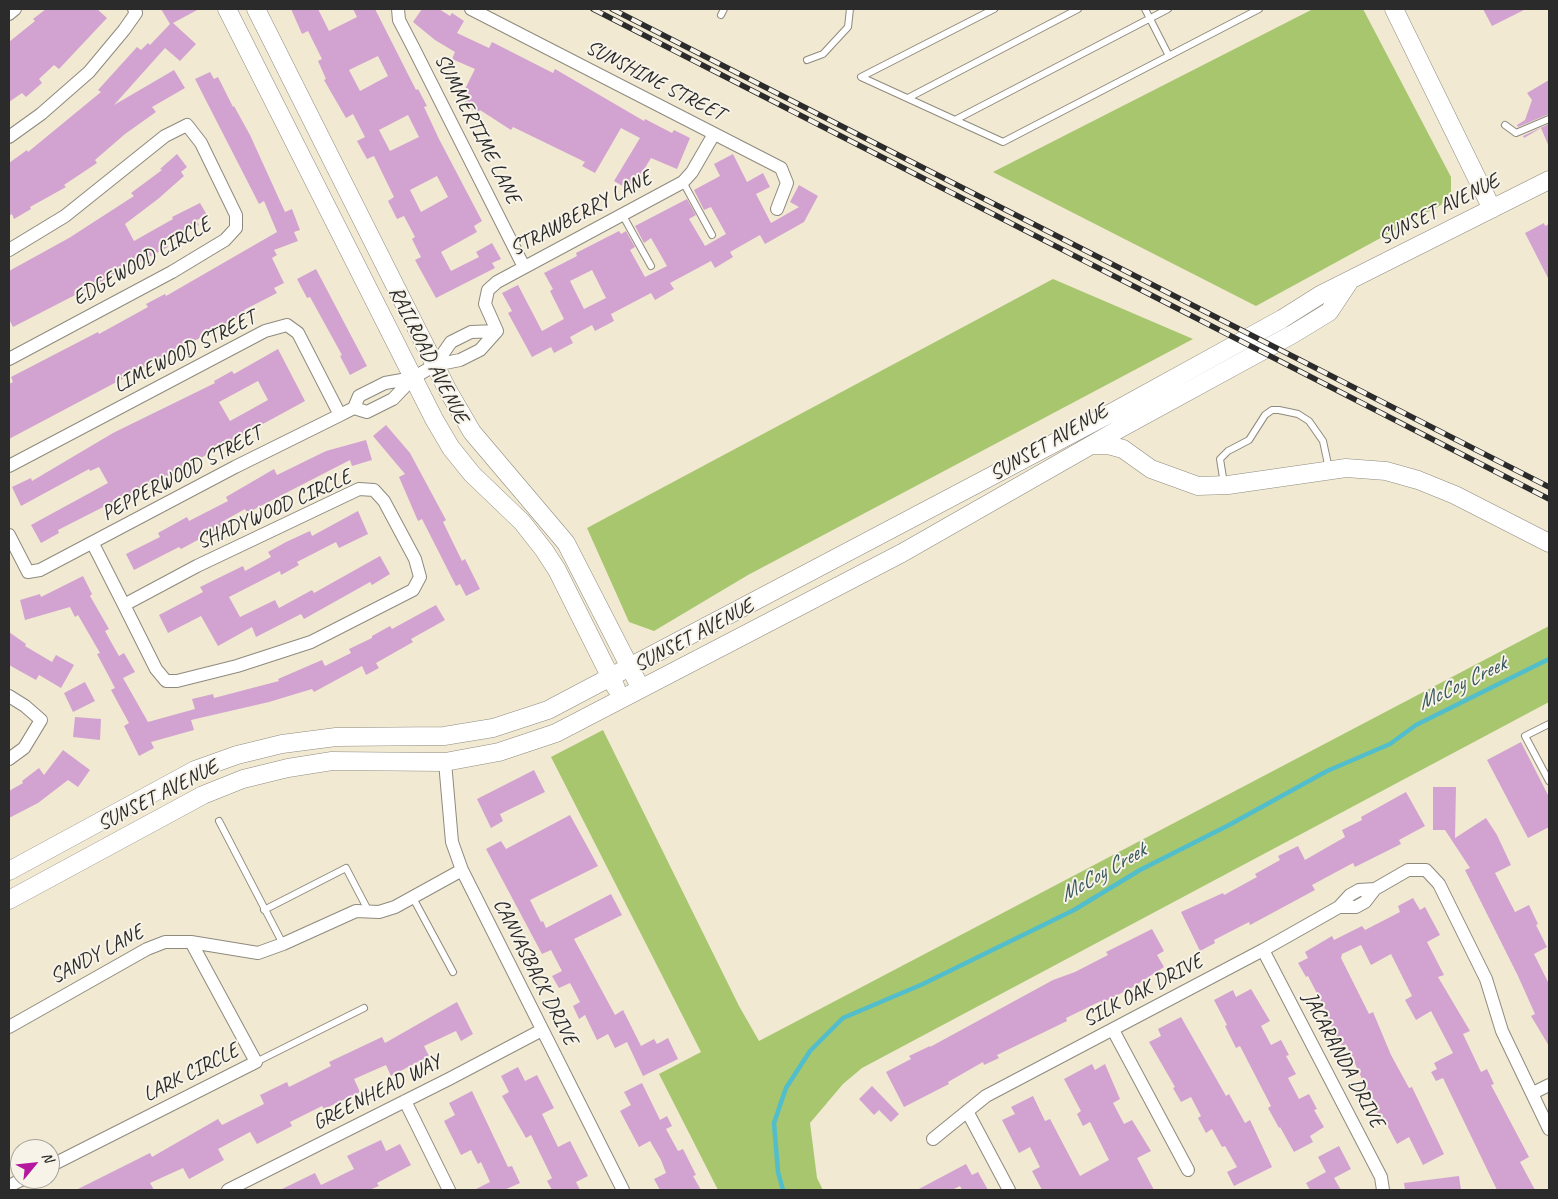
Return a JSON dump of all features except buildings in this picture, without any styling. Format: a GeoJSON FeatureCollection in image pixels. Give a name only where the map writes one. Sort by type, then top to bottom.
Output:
{"type":"FeatureCollection","features":[{"type":"Feature","properties":{"kind":"main road","name":"RAILROAD AVENUE"},"geometry":{"type":"LineString","coordinates":[[227,9],[413,378],[451,448],[472,474],[522,522],[544,550],[557,570],[622,699]]}},
{"type":"Feature","properties":{"kind":"main road","name":"RAILROAD AVENUE"},"geometry":{"type":"LineString","coordinates":[[256,9],[435,365],[472,432],[566,543],[641,690]]}},
{"type":"Feature","properties":{"kind":"main road"},"geometry":{"type":"LineString","coordinates":[[1394,9],[1492,209]]}},
{"type":"Feature","properties":{"kind":"main road","name":"SUNSET AVENUE"},"geometry":{"type":"LineString","coordinates":[[9,871],[194,770],[237,755],[282,744],[336,737],[436,737],[493,728],[548,710],[1112,412],[1282,319],[1320,295],[1549,180]]}},
{"type":"Feature","properties":{"kind":"main road","name":"SUNSET AVENUE"},"geometry":{"type":"LineString","coordinates":[[9,900],[203,795],[243,779],[288,768],[332,761],[445,762],[500,752],[556,733],[902,553],[1322,316],[1329,312],[1349,281]]}},
{"type":"Feature","properties":{"kind":"main road"},"geometry":{"type":"LineString","coordinates":[[1112,412],[1139,459]]}},
{"type":"Feature","properties":{"kind":"main road"},"geometry":{"type":"LineString","coordinates":[[1094,444],[1108,444],[1123,449],[1151,469],[1198,486],[1225,486],[1346,468],[1386,471],[1418,480],[1455,495],[1549,543]]}},
{"type":"Feature","properties":{"kind":"street"},"geometry":{"type":"LineString","coordinates":[[9,14],[14,9]]}},
{"type":"Feature","properties":{"kind":"street"},"geometry":{"type":"LineString","coordinates":[[9,137],[41,114],[89,72],[128,25],[136,13],[134,9]]}},
{"type":"Feature","properties":{"kind":"street","name":"SUMMERTIME LANE"},"geometry":{"type":"LineString","coordinates":[[398,9],[399,20],[524,266]]}},
{"type":"Feature","properties":{"kind":"street","name":"SUNSHINE STREET"},"geometry":{"type":"LineString","coordinates":[[471,9],[781,168],[788,183],[778,209]]}},
{"type":"Feature","properties":{"kind":"street","name":"EDGEWOOD CIRCLE"},"geometry":{"type":"LineString","coordinates":[[9,250],[65,216],[165,136],[187,125],[201,143],[236,215],[236,228],[225,240],[172,272],[9,359]]}},
{"type":"Feature","properties":{"kind":"street","name":"STRAWBERRY LANE"},"geometry":{"type":"LineString","coordinates":[[497,331],[485,304],[488,290],[497,282],[524,266],[683,182],[692,172],[714,134]]}},
{"type":"Feature","properties":{"kind":"street","name":"LIMEWOOD STREET"},"geometry":{"type":"LineString","coordinates":[[9,466],[264,332],[287,325],[298,333],[340,415]]}},
{"type":"Feature","properties":{"kind":"street"},"geometry":{"type":"LineString","coordinates":[[435,365],[460,360],[480,350],[497,331]]}},
{"type":"Feature","properties":{"kind":"street"},"geometry":{"type":"LineString","coordinates":[[435,365],[451,342],[471,332],[497,331]]}},
{"type":"Feature","properties":{"kind":"street","name":"PEPPERWOOD STREET"},"geometry":{"type":"LineString","coordinates":[[9,535],[28,572],[40,570],[93,544],[235,467],[354,408],[360,396],[385,383],[413,378],[435,365]]}},
{"type":"Feature","properties":{"kind":"street","name":"SHADYWOOD CIRCLE"},"geometry":{"type":"LineString","coordinates":[[93,544],[156,669],[166,682],[237,666],[311,642],[413,590],[420,577],[415,560],[384,501],[374,490],[359,489],[239,545],[124,605]]}},
{"type":"Feature","properties":{"kind":"street"},"geometry":{"type":"LineString","coordinates":[[9,696],[25,706],[41,720],[24,748],[9,759]]}},
{"type":"Feature","properties":{"kind":"street","name":"CANVASBACK DRIVE"},"geometry":{"type":"LineString","coordinates":[[445,762],[452,842],[462,870],[623,1190]]}},
{"type":"Feature","properties":{"kind":"street","name":"SANDY LANE"},"geometry":{"type":"LineString","coordinates":[[9,1027],[147,949],[165,942],[191,942],[258,953],[283,944],[356,911],[379,912],[413,898],[462,870]]}},
{"type":"Feature","properties":{"kind":"street","name":"SILK OAK DRIVE"},"geometry":{"type":"LineString","coordinates":[[933,1139],[986,1096],[1263,950],[1339,907],[1356,906],[1365,902],[1375,889],[1408,870],[1426,870],[1439,884],[1486,979],[1502,1031],[1549,1129]]}},
{"type":"Feature","properties":{"kind":"street","name":"LARK CIRCLE"},"geometry":{"type":"LineString","coordinates":[[60,1161],[256,1062],[191,942]]}},
{"type":"Feature","properties":{"kind":"street","name":"JACARANDA DRIVE"},"geometry":{"type":"LineString","coordinates":[[1263,950],[1381,1176],[1383,1190]]}},
{"type":"Feature","properties":{"kind":"street","name":"GREENHEAD WAY"},"geometry":{"type":"LineString","coordinates":[[228,1190],[542,1030]]}},
{"type":"Feature","properties":{"kind":"street"},"geometry":{"type":"LineString","coordinates":[[1113,1030],[1188,1170]]}},
{"type":"Feature","properties":{"kind":"street"},"geometry":{"type":"LineString","coordinates":[[1532,1093],[1549,1085]]}},
{"type":"Feature","properties":{"kind":"street"},"geometry":{"type":"LineString","coordinates":[[404,1101],[448,1190]]}},
{"type":"Feature","properties":{"kind":"street"},"geometry":{"type":"LineString","coordinates":[[967,1111],[1009,1190]]}},
{"type":"Feature","properties":{"kind":"lane"},"geometry":{"type":"LineString","coordinates":[[807,60],[823,54],[848,27],[850,9]]}},
{"type":"Feature","properties":{"kind":"lane"},"geometry":{"type":"LineString","coordinates":[[994,9],[861,77],[1003,142],[1259,9]]}},
{"type":"Feature","properties":{"kind":"lane"},"geometry":{"type":"LineString","coordinates":[[908,98],[1078,9]]}},
{"type":"Feature","properties":{"kind":"lane"},"geometry":{"type":"LineString","coordinates":[[1145,9],[1169,56]]}},
{"type":"Feature","properties":{"kind":"lane"},"geometry":{"type":"LineString","coordinates":[[954,120],[1168,9]]}},
{"type":"Feature","properties":{"kind":"lane"},"geometry":{"type":"LineString","coordinates":[[1505,125],[1516,133],[1549,119]]}},
{"type":"Feature","properties":{"kind":"lane"},"geometry":{"type":"LineString","coordinates":[[683,182],[712,235]]}},
{"type":"Feature","properties":{"kind":"lane"},"geometry":{"type":"LineString","coordinates":[[622,214],[651,266]]}},
{"type":"Feature","properties":{"kind":"lane"},"geometry":{"type":"LineString","coordinates":[[1225,486],[1220,459],[1228,451],[1249,440],[1265,415],[1272,410],[1298,414],[1309,421],[1323,441],[1329,470]]}},
{"type":"Feature","properties":{"kind":"lane"},"geometry":{"type":"LineString","coordinates":[[1549,724],[1525,736],[1549,781]]}},
{"type":"Feature","properties":{"kind":"lane"},"geometry":{"type":"LineString","coordinates":[[219,821],[283,944]]}},
{"type":"Feature","properties":{"kind":"lane"},"geometry":{"type":"LineString","coordinates":[[264,910],[346,868],[369,912]]}},
{"type":"Feature","properties":{"kind":"lane"},"geometry":{"type":"LineString","coordinates":[[413,898],[453,972]]}},
{"type":"Feature","properties":{"kind":"lane"},"geometry":{"type":"LineString","coordinates":[[256,1062],[364,1008]]}},
{"type":"Feature","properties":{"kind":"green space"},"geometry":{"type":"Polygon","coordinates":[[[1313,9],[1363,9],[1451,177],[1451,192],[1441,205],[1256,306],[993,172],[1313,9]]]}},
{"type":"Feature","properties":{"kind":"green space"},"geometry":{"type":"Polygon","coordinates":[[[1053,279],[1193,339],[748,575],[654,631],[629,622],[587,528],[1053,279]]]}},
{"type":"Feature","properties":{"kind":"green space"},"geometry":{"type":"Polygon","coordinates":[[[1549,626],[1549,702],[862,1068],[843,1084],[810,1123],[817,1178],[823,1190],[718,1190],[659,1074],[701,1052],[551,757],[603,730],[739,1006],[759,1041],[1549,626]]]}},
{"type":"Feature","properties":{"kind":"waterway","name":"McCoy Creek"},"geometry":{"type":"LineString","coordinates":[[783,1190],[778,1172],[774,1123],[786,1088],[810,1051],[843,1018],[923,984],[1074,910],[1140,870],[1229,825],[1327,771],[1390,744],[1416,725],[1549,659]]}},
{"type":"Feature","properties":{"kind":"railway"},"geometry":{"type":"LineString","coordinates":[[593,9],[1549,499]]}},
{"type":"Feature","properties":{"kind":"railway"},"geometry":{"type":"LineString","coordinates":[[612,9],[1549,487]]}}]}
